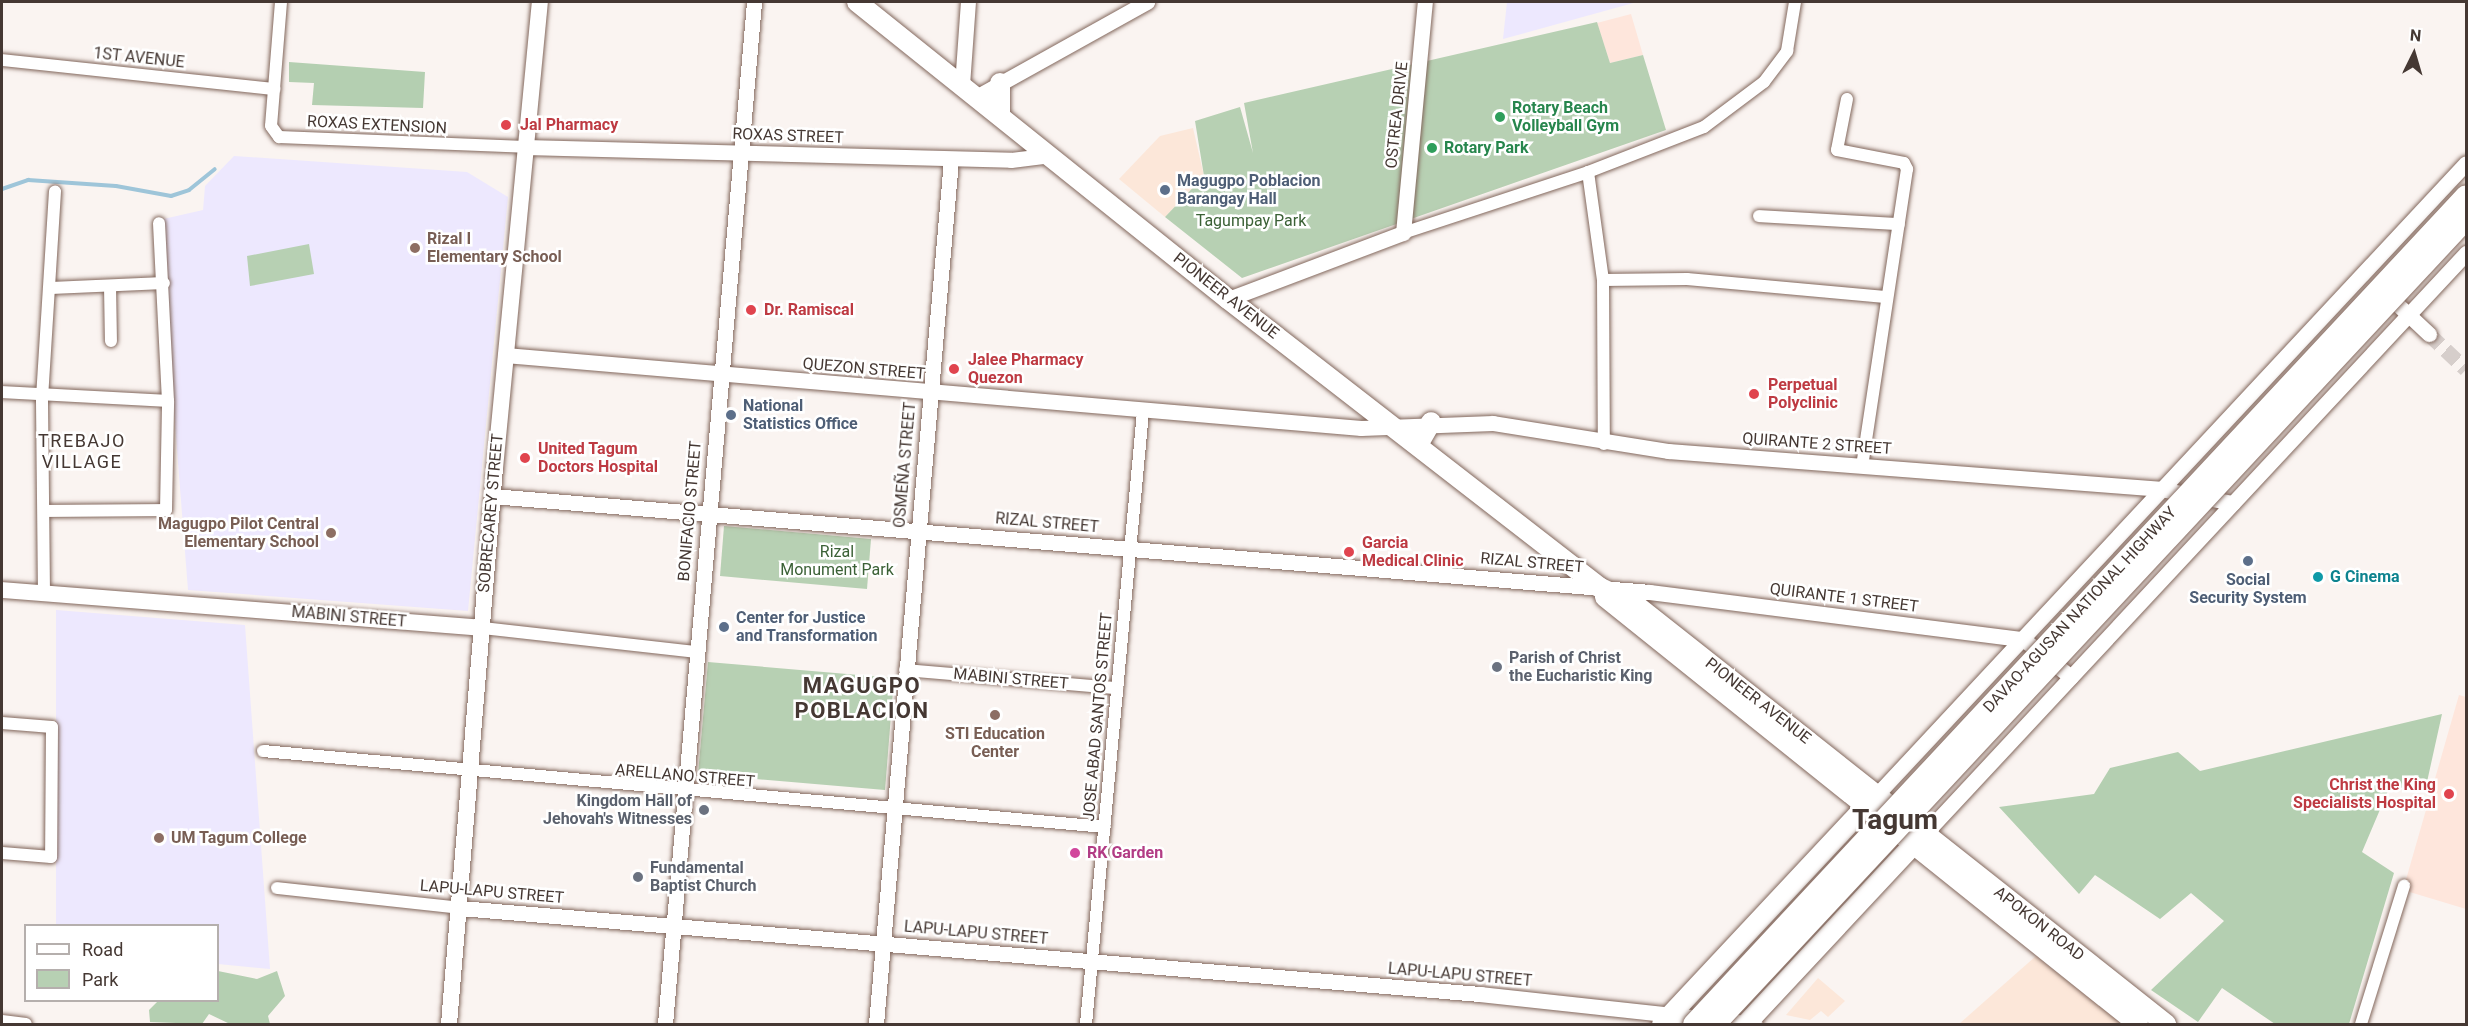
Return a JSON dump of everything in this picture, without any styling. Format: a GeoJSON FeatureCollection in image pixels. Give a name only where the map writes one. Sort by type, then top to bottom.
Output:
{"type":"FeatureCollection","features":[{"type":"Feature","properties":{"kind":"highway","name":"PIONEER AVENUE"},"geometry":{"type":"LineString","coordinates":[[856,2],[1228,299],[1400,428],[1599,587],[1636,605],[1913,834]]}},
{"type":"Feature","properties":{"kind":"highway"},"geometry":{"type":"LineString","coordinates":[[1000,83],[1000,116]]}},
{"type":"Feature","properties":{"kind":"highway","name":"DAVAO-AGUSAN NATIONAL HIGHWAY"},"geometry":{"type":"LineString","coordinates":[[1693,1024],[2466,195]]}},
{"type":"Feature","properties":{"kind":"highway","name":"DAVAO-AGUSAN NATIONAL HIGHWAY"},"geometry":{"type":"LineString","coordinates":[[1716,1024],[2466,220]]}},
{"type":"Feature","properties":{"kind":"highway"},"geometry":{"type":"LineString","coordinates":[[2403,309],[2466,230]]}},
{"type":"Feature","properties":{"kind":"highway"},"geometry":{"type":"LineString","coordinates":[[1419,443],[1431,422]]}},
{"type":"Feature","properties":{"kind":"highway","name":"DAVAO-AGUSAN NATIONAL HIGHWAY"},"geometry":{"type":"LineString","coordinates":[[1667,1020],[2035,641]]}},
{"type":"Feature","properties":{"kind":"highway","name":"DAVAO-AGUSAN NATIONAL HIGHWAY"},"geometry":{"type":"LineString","coordinates":[[1747,1024],[1913,834],[2066,667]]}},
{"type":"Feature","properties":{"kind":"highway","name":"APOKON ROAD"},"geometry":{"type":"LineString","coordinates":[[1913,834],[2138,1024]]}},
{"type":"Feature","properties":{"kind":"highway","name":"APOKON ROAD"},"geometry":{"type":"LineString","coordinates":[[1913,834],[2166,1024]]}},
{"type":"Feature","properties":{"kind":"main road","name":"SOBRECAREY STREET"},"geometry":{"type":"LineString","coordinates":[[450,1024],[492,496],[540,2]]}},
{"type":"Feature","properties":{"kind":"main road","name":"MABINI STREET"},"geometry":{"type":"LineString","coordinates":[[2,590],[482,628]]}},
{"type":"Feature","properties":{"kind":"street"},"geometry":{"type":"LineString","coordinates":[[274,89],[281,2]]}},
{"type":"Feature","properties":{"kind":"street","name":"BONIFACIO STREET"},"geometry":{"type":"LineString","coordinates":[[665,1024],[719,374],[754,2]]}},
{"type":"Feature","properties":{"kind":"street"},"geometry":{"type":"LineString","coordinates":[[968,2],[969,91],[1000,83],[1147,2]]}},
{"type":"Feature","properties":{"kind":"street","name":"OSTREA DRIVE"},"geometry":{"type":"LineString","coordinates":[[1402,233],[1425,2]]}},
{"type":"Feature","properties":{"kind":"street"},"geometry":{"type":"LineString","coordinates":[[1228,299],[1402,233],[1588,172],[1704,128],[1764,82],[1788,51],[1796,2]]}},
{"type":"Feature","properties":{"kind":"street","name":"1ST AVENUE"},"geometry":{"type":"LineString","coordinates":[[2,60],[274,89]]}},
{"type":"Feature","properties":{"kind":"street","name":"ROXAS EXTENSION"},"geometry":{"type":"LineString","coordinates":[[274,89],[271,126],[279,137],[525,147]]}},
{"type":"Feature","properties":{"kind":"street"},"geometry":{"type":"LineString","coordinates":[[1847,99],[1837,150],[1906,164],[1862,466]]}},
{"type":"Feature","properties":{"kind":"street","name":"ROXAS STREET"},"geometry":{"type":"LineString","coordinates":[[525,147],[951,159],[1049,155]]}},
{"type":"Feature","properties":{"kind":"street","name":"OSMEÑA STREET"},"geometry":{"type":"LineString","coordinates":[[876,1024],[951,159]]}},
{"type":"Feature","properties":{"kind":"street"},"geometry":{"type":"LineString","coordinates":[[2466,163],[2160,489],[2035,641],[2066,667],[2234,502],[2403,309],[2466,253]]}},
{"type":"Feature","properties":{"kind":"street"},"geometry":{"type":"LineString","coordinates":[[1588,172],[1603,280],[1605,444]]}},
{"type":"Feature","properties":{"kind":"street"},"geometry":{"type":"LineString","coordinates":[[44,593],[46,511],[42,398],[51,288],[55,191]]}},
{"type":"Feature","properties":{"kind":"street"},"geometry":{"type":"LineString","coordinates":[[1759,216],[1899,224]]}},
{"type":"Feature","properties":{"kind":"street"},"geometry":{"type":"LineString","coordinates":[[46,511],[166,510],[168,401],[164,283],[159,223]]}},
{"type":"Feature","properties":{"kind":"street"},"geometry":{"type":"LineString","coordinates":[[1603,280],[1687,279],[1885,297]]}},
{"type":"Feature","properties":{"kind":"street"},"geometry":{"type":"LineString","coordinates":[[51,288],[164,283]]}},
{"type":"Feature","properties":{"kind":"street"},"geometry":{"type":"LineString","coordinates":[[110,286],[111,341]]}},
{"type":"Feature","properties":{"kind":"street"},"geometry":{"type":"LineString","coordinates":[[2403,309],[2429,334]]}},
{"type":"Feature","properties":{"kind":"street","name":"QUEZON STREET"},"geometry":{"type":"LineString","coordinates":[[505,355],[1143,412],[1400,428]]}},
{"type":"Feature","properties":{"kind":"street"},"geometry":{"type":"LineString","coordinates":[[2,392],[42,398],[168,401]]}},
{"type":"Feature","properties":{"kind":"street","name":"JOSE ABAD SANTOS STREET"},"geometry":{"type":"LineString","coordinates":[[1086,1024],[1143,412]]}},
{"type":"Feature","properties":{"kind":"street","name":"QUIRANTE 2 STREET"},"geometry":{"type":"LineString","coordinates":[[1400,428],[1431,422],[1493,423],[1605,444],[2160,489],[2234,502]]}},
{"type":"Feature","properties":{"kind":"street","name":"RIZAL STREET"},"geometry":{"type":"LineString","coordinates":[[492,496],[1599,587]]}},
{"type":"Feature","properties":{"kind":"street","name":"QUIRANTE 1 STREET"},"geometry":{"type":"LineString","coordinates":[[1599,587],[2035,641]]}},
{"type":"Feature","properties":{"kind":"street","name":"MABINI STREET"},"geometry":{"type":"LineString","coordinates":[[482,628],[696,652]]}},
{"type":"Feature","properties":{"kind":"street","name":"MABINI STREET"},"geometry":{"type":"LineString","coordinates":[[905,670],[1117,688]]}},
{"type":"Feature","properties":{"kind":"street"},"geometry":{"type":"LineString","coordinates":[[2,723],[52,727],[51,857],[2,853]]}},
{"type":"Feature","properties":{"kind":"street","name":"ARELLANO STREET"},"geometry":{"type":"LineString","coordinates":[[263,751],[471,774],[684,793],[1105,826]]}},
{"type":"Feature","properties":{"kind":"street"},"geometry":{"type":"LineString","coordinates":[[2361,1024],[2404,886]]}},
{"type":"Feature","properties":{"kind":"street","name":"LAPU-LAPU STREET"},"geometry":{"type":"LineString","coordinates":[[277,888],[460,908],[1091,961],[1667,1020],[1754,1024]]}},
{"type":"Feature","properties":{"kind":"street"},"geometry":{"type":"LineString","coordinates":[[2,1021],[26,1024]]}},
{"type":"Feature","properties":{"kind":"shaded area"},"geometry":{"type":"Polygon","coordinates":[[[1507,2],[1637,2],[1503,39],[1507,2]]]}},
{"type":"Feature","properties":{"kind":"shaded area"},"geometry":{"type":"Polygon","coordinates":[[[1631,14],[1643,55],[1610,63],[1597,23],[1631,14]]]}},
{"type":"Feature","properties":{"kind":"shaded area"},"geometry":{"type":"Polygon","coordinates":[[[1193,128],[1204,176],[1165,217],[1119,179],[1160,136],[1193,128]]]}},
{"type":"Feature","properties":{"kind":"shaded area"},"geometry":{"type":"Polygon","coordinates":[[[234,156],[467,172],[508,197],[468,611],[188,590],[159,220],[203,210],[205,186],[234,156]]]}},
{"type":"Feature","properties":{"kind":"shaded area","name":"UM Tagum College"},"geometry":{"type":"Polygon","coordinates":[[[56,610],[245,625],[270,969],[219,964],[219,924],[56,924],[56,610]]]}},
{"type":"Feature","properties":{"kind":"shaded area","name":"Christ the King Specialists Hospital"},"geometry":{"type":"Polygon","coordinates":[[[2459,695],[2466,697],[2466,909],[2403,890],[2459,695]]]}},
{"type":"Feature","properties":{"kind":"shaded area"},"geometry":{"type":"Polygon","coordinates":[[[2036,956],[2122,1024],[1959,1024],[2036,956]]]}},
{"type":"Feature","properties":{"kind":"shaded area"},"geometry":{"type":"Polygon","coordinates":[[[1818,978],[1845,1001],[1828,1017],[1821,1011],[1810,1020],[1786,1015],[1818,978]]]}},
{"type":"Feature","properties":{"kind":"green space","name":"Rotary Park"},"geometry":{"type":"Polygon","coordinates":[[[1597,22],[1610,63],[1643,55],[1666,130],[1242,278],[1165,217],[1204,176],[1195,121],[1240,107],[1253,153],[1244,103],[1597,22]]]}},
{"type":"Feature","properties":{"kind":"green space"},"geometry":{"type":"Polygon","coordinates":[[[289,62],[425,72],[423,108],[312,105],[314,83],[289,82],[289,62]]]}},
{"type":"Feature","properties":{"kind":"green space"},"geometry":{"type":"Polygon","coordinates":[[[309,244],[314,274],[250,286],[247,256],[309,244]]]}},
{"type":"Feature","properties":{"kind":"green space","name":"Rizal Monument Park"},"geometry":{"type":"Polygon","coordinates":[[[724,526],[871,539],[867,589],[720,576],[724,526]]]}},
{"type":"Feature","properties":{"kind":"green space"},"geometry":{"type":"Polygon","coordinates":[[[708,662],[894,678],[885,790],[698,774],[708,662]]]}},
{"type":"Feature","properties":{"kind":"green space"},"geometry":{"type":"Polygon","coordinates":[[[2442,714],[2425,791],[2390,786],[2362,852],[2394,873],[2349,1024],[2275,1024],[2222,988],[2198,1022],[2151,990],[2224,921],[2191,893],[2160,919],[2095,875],[2079,894],[1999,807],[2094,794],[2110,768],[2178,752],[2200,771],[2442,714]]]}},
{"type":"Feature","properties":{"kind":"green space"},"geometry":{"type":"Polygon","coordinates":[[[219,971],[257,979],[277,971],[285,996],[268,1016],[270,1024],[230,1024],[209,1014],[202,1024],[150,1022],[149,1010],[157,1002],[219,1002],[219,971]]]}},
{"type":"Feature","properties":{"kind":"waterway"},"geometry":{"type":"LineString","coordinates":[[2,189],[28,180],[116,186],[171,196],[189,190],[215,169]]}},
{"type":"Feature","properties":{"kind":"tunnel"},"geometry":{"type":"LineString","coordinates":[[2429,334],[2466,369]]}},
{"type":"Feature","properties":{"kind":"place","name":"Rotary Beach Volleyball Gym"},"geometry":{"type":"Point","coordinates":[1500,117]}},
{"type":"Feature","properties":{"kind":"place","name":"Jal Pharmacy"},"geometry":{"type":"Point","coordinates":[506,125]}},
{"type":"Feature","properties":{"kind":"place","name":"Rotary Park"},"geometry":{"type":"Point","coordinates":[1432,148]}},
{"type":"Feature","properties":{"kind":"place","name":"Magugpo Poblacion Barangay Hall"},"geometry":{"type":"Point","coordinates":[1165,190]}},
{"type":"Feature","properties":{"kind":"place","name":"Rizal I Elementary School"},"geometry":{"type":"Point","coordinates":[415,248]}},
{"type":"Feature","properties":{"kind":"place","name":"Dr. Ramiscal"},"geometry":{"type":"Point","coordinates":[751,310]}},
{"type":"Feature","properties":{"kind":"place","name":"Jalee Pharmacy Quezon"},"geometry":{"type":"Point","coordinates":[954,369]}},
{"type":"Feature","properties":{"kind":"place","name":"Perpetual Polyclinic"},"geometry":{"type":"Point","coordinates":[1754,394]}},
{"type":"Feature","properties":{"kind":"place","name":"National Statistics Office"},"geometry":{"type":"Point","coordinates":[731,415]}},
{"type":"Feature","properties":{"kind":"place","name":"United Tagum Doctors Hospital"},"geometry":{"type":"Point","coordinates":[525,458]}},
{"type":"Feature","properties":{"kind":"place","name":"Magugpo Pilot Central Elementary School"},"geometry":{"type":"Point","coordinates":[331,533]}},
{"type":"Feature","properties":{"kind":"place","name":"Garcia Medical Clinic"},"geometry":{"type":"Point","coordinates":[1349,552]}},
{"type":"Feature","properties":{"kind":"place","name":"Social Security System"},"geometry":{"type":"Point","coordinates":[2248,561]}},
{"type":"Feature","properties":{"kind":"place","name":"G Cinema"},"geometry":{"type":"Point","coordinates":[2318,577]}},
{"type":"Feature","properties":{"kind":"place","name":"Center for Justice and Transformation"},"geometry":{"type":"Point","coordinates":[724,627]}},
{"type":"Feature","properties":{"kind":"place","name":"Parish of Christ the Eucharistic King"},"geometry":{"type":"Point","coordinates":[1497,667]}},
{"type":"Feature","properties":{"kind":"place","name":"STI Education Center"},"geometry":{"type":"Point","coordinates":[995,715]}},
{"type":"Feature","properties":{"kind":"place","name":"Christ the King Specialists Hospital"},"geometry":{"type":"Point","coordinates":[2449,794]}},
{"type":"Feature","properties":{"kind":"place","name":"Kingdom Hall of Jehovah's Witnesses"},"geometry":{"type":"Point","coordinates":[704,810]}},
{"type":"Feature","properties":{"kind":"place","name":"UM Tagum College"},"geometry":{"type":"Point","coordinates":[159,838]}},
{"type":"Feature","properties":{"kind":"place","name":"RK Garden"},"geometry":{"type":"Point","coordinates":[1075,853]}},
{"type":"Feature","properties":{"kind":"place","name":"Fundamental Baptist Church"},"geometry":{"type":"Point","coordinates":[638,877]}},
{"type":"Feature","properties":{"kind":"district","name":"TREBAJO VILLAGE"},"geometry":{"type":"Point","coordinates":[82,452]}},
{"type":"Feature","properties":{"kind":"district","name":"MAGUGPO POBLACION"},"geometry":{"type":"Point","coordinates":[862,698]}},
{"type":"Feature","properties":{"kind":"district","name":"Tagum"},"geometry":{"type":"Point","coordinates":[1895,820]}},
{"type":"Feature","properties":{"kind":"park label","name":"Tagumpay Park"},"geometry":{"type":"Point","coordinates":[1251,221]}}]}
